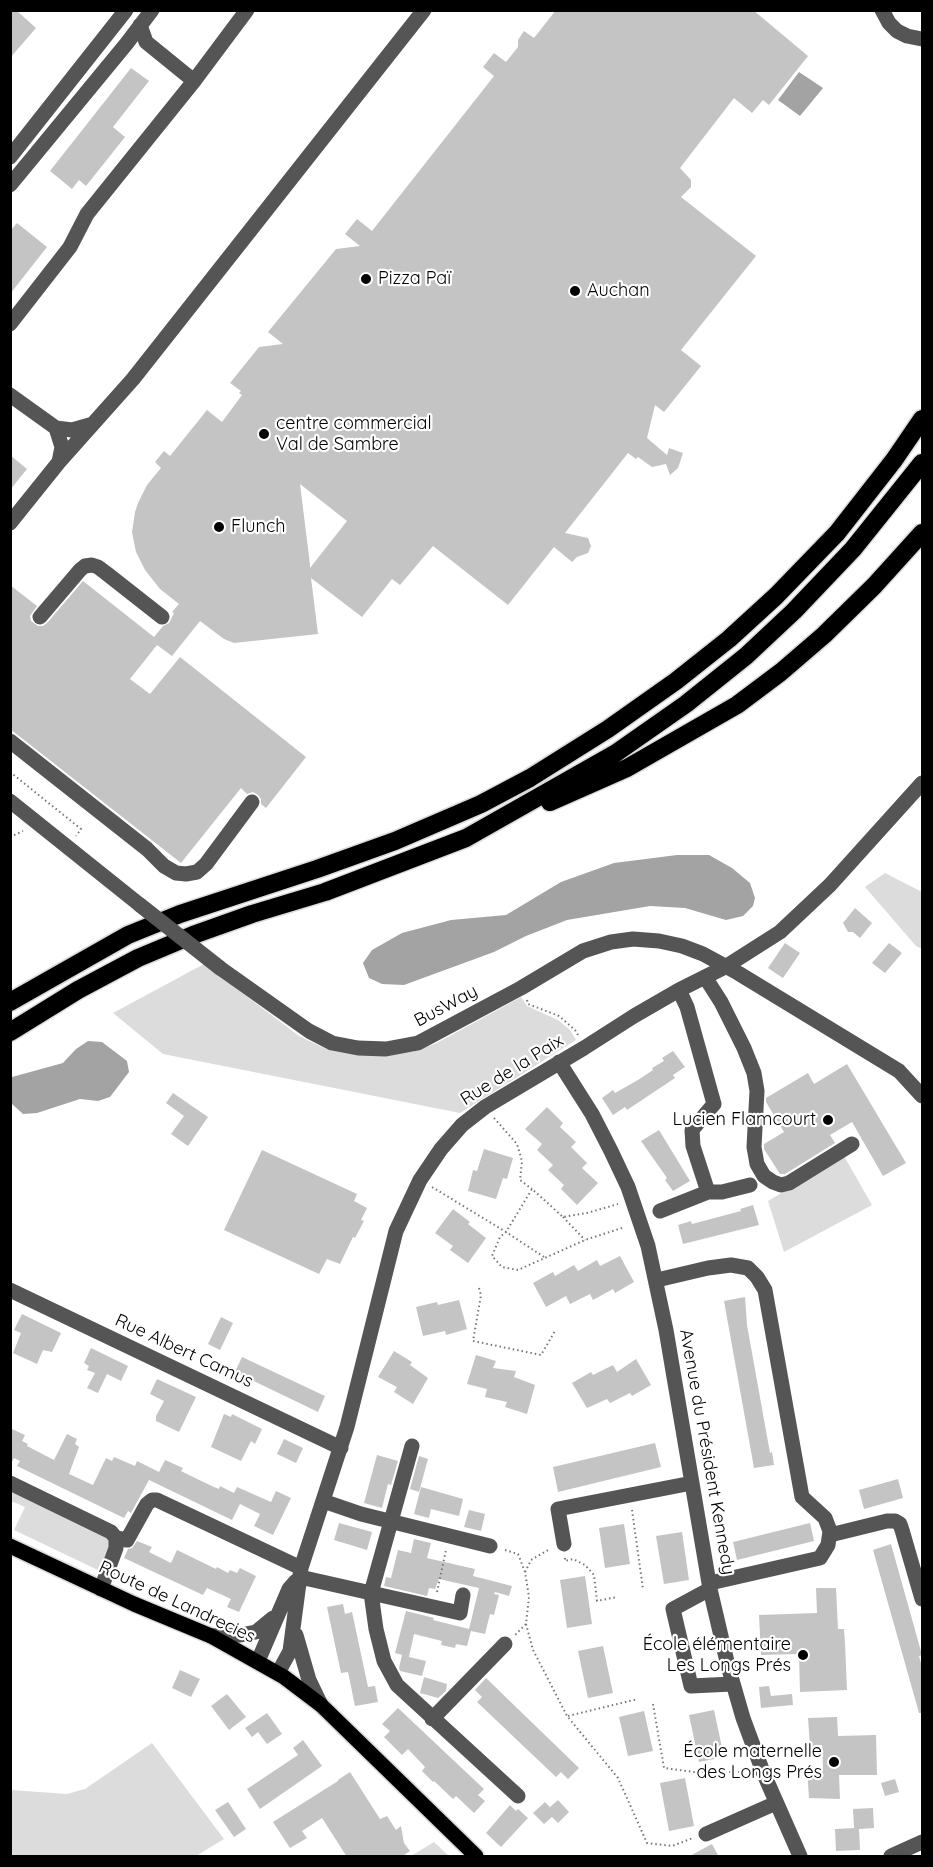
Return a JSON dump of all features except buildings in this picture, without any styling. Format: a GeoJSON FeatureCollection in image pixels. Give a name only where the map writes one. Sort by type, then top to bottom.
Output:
{"type":"FeatureCollection","features":[{"type":"Feature","properties":{"kind":"highway"},"geometry":{"type":"LineString","coordinates":[[10,1002],[138,931],[180,914],[394,841],[481,804],[530,778],[608,729],[685,674],[729,639],[776,596],[837,533],[894,460],[922,419]]}},
{"type":"Feature","properties":{"kind":"highway"},"geometry":{"type":"LineString","coordinates":[[466,838],[616,753],[686,704],[746,656],[794,611],[853,549],[922,463]]}},
{"type":"Feature","properties":{"kind":"highway"},"geometry":{"type":"LineString","coordinates":[[10,1032],[78,990],[138,958],[193,935],[325,892],[466,838],[627,768],[737,705],[781,672],[824,635],[874,586],[922,533]]}},
{"type":"Feature","properties":{"kind":"main road","name":"Route de Landrecies"},"geometry":{"type":"LineString","coordinates":[[10,1546],[101,1589],[211,1636],[278,1673],[321,1705],[476,1857]]}},
{"type":"Feature","properties":{"kind":"street"},"geometry":{"type":"LineString","coordinates":[[10,157],[126,10]]}},
{"type":"Feature","properties":{"kind":"street"},"geometry":{"type":"LineString","coordinates":[[10,185],[152,10]]}},
{"type":"Feature","properties":{"kind":"street"},"geometry":{"type":"LineString","coordinates":[[10,324],[70,247],[87,214],[194,81],[247,10]]}},
{"type":"Feature","properties":{"kind":"street"},"geometry":{"type":"LineString","coordinates":[[10,523],[59,462],[133,379],[424,10]]}},
{"type":"Feature","properties":{"kind":"street"},"geometry":{"type":"LineString","coordinates":[[882,10],[889,23],[897,31],[922,39]]}},
{"type":"Feature","properties":{"kind":"street"},"geometry":{"type":"LineString","coordinates":[[140,25],[146,42],[194,81]]}},
{"type":"Feature","properties":{"kind":"street"},"geometry":{"type":"LineString","coordinates":[[13,395],[56,428],[72,430],[93,424]]}},
{"type":"Feature","properties":{"kind":"street"},"geometry":{"type":"LineString","coordinates":[[56,428],[62,447],[59,462]]}},
{"type":"Feature","properties":{"kind":"street"},"geometry":{"type":"LineString","coordinates":[[40,617],[80,570],[92,565],[98,567],[162,617]]}},
{"type":"Feature","properties":{"kind":"street"},"geometry":{"type":"LineString","coordinates":[[10,741],[147,849],[164,866],[176,873],[197,872],[206,864],[252,802]]}},
{"type":"Feature","properties":{"kind":"street","name":"Rue de la Paix"},"geometry":{"type":"LineString","coordinates":[[258,1661],[289,1589],[300,1572],[341,1448],[396,1231],[420,1180],[441,1149],[462,1125],[485,1107],[679,990],[726,968],[780,932],[830,885],[922,783]]}},
{"type":"Feature","properties":{"kind":"street","name":"BusWay"},"geometry":{"type":"LineString","coordinates":[[10,801],[220,968],[309,1031],[332,1042],[358,1048],[386,1050],[418,1043],[521,988],[583,951],[611,942],[633,939],[659,941],[703,954],[738,973],[899,1071],[922,1096]]}},
{"type":"Feature","properties":{"kind":"street"},"geometry":{"type":"LineString","coordinates":[[147,849],[165,860],[181,863]]}},
{"type":"Feature","properties":{"kind":"street"},"geometry":{"type":"LineString","coordinates":[[705,977],[721,1002],[754,1073],[757,1091],[754,1147],[757,1164],[764,1176],[781,1185],[789,1183],[852,1144]]}},
{"type":"Feature","properties":{"kind":"street"},"geometry":{"type":"LineString","coordinates":[[679,990],[687,1007],[714,1104],[692,1130],[693,1146],[708,1192]]}},
{"type":"Feature","properties":{"kind":"street","name":"Avenue du Président Kennedy"},"geometry":{"type":"LineString","coordinates":[[559,1062],[592,1114],[611,1151],[640,1222],[657,1280],[710,1586],[732,1684],[763,1772],[800,1857]]}},
{"type":"Feature","properties":{"kind":"street"},"geometry":{"type":"LineString","coordinates":[[660,1210],[708,1192],[722,1192],[750,1185]]}},
{"type":"Feature","properties":{"kind":"street"},"geometry":{"type":"LineString","coordinates":[[657,1280],[731,1265],[748,1268],[758,1277],[765,1290],[802,1497],[825,1518],[830,1531],[828,1545],[820,1558],[710,1586],[673,1609],[691,1686],[732,1684]]}},
{"type":"Feature","properties":{"kind":"street","name":"Rue Albert Camus"},"geometry":{"type":"LineString","coordinates":[[10,1290],[341,1448]]}},
{"type":"Feature","properties":{"kind":"street"},"geometry":{"type":"LineString","coordinates":[[412,1446],[371,1593],[376,1629],[384,1661],[397,1685],[518,1796]]}},
{"type":"Feature","properties":{"kind":"street"},"geometry":{"type":"LineString","coordinates":[[10,1483],[111,1532],[116,1538],[116,1548],[101,1589]]}},
{"type":"Feature","properties":{"kind":"street"},"geometry":{"type":"LineString","coordinates":[[564,1544],[558,1509],[692,1483]]}},
{"type":"Feature","properties":{"kind":"street"},"geometry":{"type":"LineString","coordinates":[[116,1538],[127,1540],[147,1504],[152,1500],[157,1500],[300,1572],[371,1593],[460,1613],[464,1595]]}},
{"type":"Feature","properties":{"kind":"street"},"geometry":{"type":"LineString","coordinates":[[323,1501],[391,1522],[490,1546]]}},
{"type":"Feature","properties":{"kind":"street"},"geometry":{"type":"LineString","coordinates":[[830,1535],[887,1521],[900,1524],[922,1599]]}},
{"type":"Feature","properties":{"kind":"street"},"geometry":{"type":"LineString","coordinates":[[278,1673],[290,1652],[300,1572]]}},
{"type":"Feature","properties":{"kind":"street"},"geometry":{"type":"LineString","coordinates":[[211,1636],[256,1632],[264,1628],[280,1612]]}},
{"type":"Feature","properties":{"kind":"street"},"geometry":{"type":"LineString","coordinates":[[294,1627],[309,1680],[321,1705]]}},
{"type":"Feature","properties":{"kind":"street"},"geometry":{"type":"LineString","coordinates":[[432,1719],[505,1644]]}},
{"type":"Feature","properties":{"kind":"street"},"geometry":{"type":"LineString","coordinates":[[706,1834],[776,1803]]}},
{"type":"Feature","properties":{"kind":"street"},"geometry":{"type":"LineString","coordinates":[[891,1857],[922,1842]]}},
{"type":"Feature","properties":{"kind":"path"},"geometry":{"type":"LineString","coordinates":[[10,772],[81,829],[76,836]]}},
{"type":"Feature","properties":{"kind":"path"},"geometry":{"type":"LineString","coordinates":[[521,988],[528,1004],[559,1016],[575,1030],[584,1048]]}},
{"type":"Feature","properties":{"kind":"path"},"geometry":{"type":"LineString","coordinates":[[485,1107],[517,1144],[522,1161],[520,1180],[585,1240]]}},
{"type":"Feature","properties":{"kind":"path"},"geometry":{"type":"LineString","coordinates":[[420,1180],[543,1257]]}},
{"type":"Feature","properties":{"kind":"path"},"geometry":{"type":"LineString","coordinates":[[532,1189],[506,1232],[500,1237],[492,1256],[502,1267],[518,1270],[585,1240],[640,1222]]}},
{"type":"Feature","properties":{"kind":"path"},"geometry":{"type":"LineString","coordinates":[[562,1217],[606,1208],[632,1198]]}},
{"type":"Feature","properties":{"kind":"path"},"geometry":{"type":"LineString","coordinates":[[478,1288],[481,1295],[473,1341],[541,1355],[555,1331]]}},
{"type":"Feature","properties":{"kind":"path"},"geometry":{"type":"LineString","coordinates":[[629,1495],[643,1588]]}},
{"type":"Feature","properties":{"kind":"path"},"geometry":{"type":"LineString","coordinates":[[433,1607],[450,1536]]}},
{"type":"Feature","properties":{"kind":"path"},"geometry":{"type":"LineString","coordinates":[[525,1572],[531,1560],[545,1551],[564,1544],[565,1561],[573,1559],[585,1565],[594,1575],[597,1601],[617,1597]]}},
{"type":"Feature","properties":{"kind":"path"},"geometry":{"type":"LineString","coordinates":[[490,1546],[518,1554],[525,1572],[529,1597],[526,1624],[533,1650],[567,1716],[618,1778],[647,1843],[672,1846],[706,1834]]}},
{"type":"Feature","properties":{"kind":"path"},"geometry":{"type":"LineString","coordinates":[[505,1644],[526,1624]]}},
{"type":"Feature","properties":{"kind":"path"},"geometry":{"type":"LineString","coordinates":[[567,1716],[638,1699]]}},
{"type":"Feature","properties":{"kind":"path"},"geometry":{"type":"LineString","coordinates":[[653,1704],[664,1768],[694,1772],[763,1772]]}},
{"type":"Feature","properties":{"kind":"shaded area"},"geometry":{"type":"Polygon","coordinates":[[[799,72],[823,88],[800,116],[778,100],[799,72]]]}},
{"type":"Feature","properties":{"kind":"shaded area"},"geometry":{"type":"Polygon","coordinates":[[[677,855],[709,855],[732,868],[750,883],[755,898],[753,906],[743,916],[726,920],[685,908],[650,906],[567,920],[526,936],[494,952],[404,985],[382,984],[369,978],[363,963],[372,950],[402,933],[451,920],[506,915],[561,882],[614,863],[677,855]]]}},
{"type":"Feature","properties":{"kind":"shaded area"},"geometry":{"type":"Polygon","coordinates":[[[885,873],[922,892],[922,949],[916,946],[865,887],[885,873]]]}},
{"type":"Feature","properties":{"kind":"shaded area"},"geometry":{"type":"Polygon","coordinates":[[[204,964],[299,1036],[326,1049],[357,1055],[412,1052],[437,1043],[521,997],[527,1006],[558,1020],[570,1030],[576,1040],[460,1113],[163,1054],[113,1013],[204,964]]]}},
{"type":"Feature","properties":{"kind":"shaded area"},"geometry":{"type":"Polygon","coordinates":[[[88,1041],[102,1042],[127,1061],[129,1072],[110,1097],[98,1101],[80,1099],[37,1113],[23,1114],[11,1103],[12,1077],[63,1063],[76,1049],[88,1041]]]}},
{"type":"Feature","properties":{"kind":"shaded area"},"geometry":{"type":"Polygon","coordinates":[[[844,1156],[872,1205],[784,1252],[768,1201],[844,1156]]]}},
{"type":"Feature","properties":{"kind":"shaded area"},"geometry":{"type":"Polygon","coordinates":[[[11,1492],[108,1538],[111,1544],[100,1571],[14,1530],[25,1507],[11,1501],[11,1492]]]}},
{"type":"Feature","properties":{"kind":"shaded area"},"geometry":{"type":"Polygon","coordinates":[[[152,1743],[224,1839],[196,1856],[11,1856],[11,1790],[67,1794],[85,1789],[152,1743]]]}},
{"type":"Feature","properties":{"kind":"shaded area"},"geometry":{"type":"Polygon","coordinates":[[[434,1842],[449,1856],[411,1856],[434,1842]]]}},
{"type":"Feature","properties":{"kind":"place","name":"Pizza Paï"},"geometry":{"type":"Point","coordinates":[366,279]}},
{"type":"Feature","properties":{"kind":"place","name":"Auchan"},"geometry":{"type":"Point","coordinates":[575,291]}},
{"type":"Feature","properties":{"kind":"place","name":"centre commercial Val de Sambre"},"geometry":{"type":"Point","coordinates":[264,434]}},
{"type":"Feature","properties":{"kind":"place","name":"Flunch"},"geometry":{"type":"Point","coordinates":[219,527]}},
{"type":"Feature","properties":{"kind":"place","name":"Lucien Flamcourt"},"geometry":{"type":"Point","coordinates":[828,1120]}},
{"type":"Feature","properties":{"kind":"place","name":"École élémentaire Les Longs Prés"},"geometry":{"type":"Point","coordinates":[803,1655]}},
{"type":"Feature","properties":{"kind":"place","name":"École maternelle des Longs Prés"},"geometry":{"type":"Point","coordinates":[834,1762]}}]}
